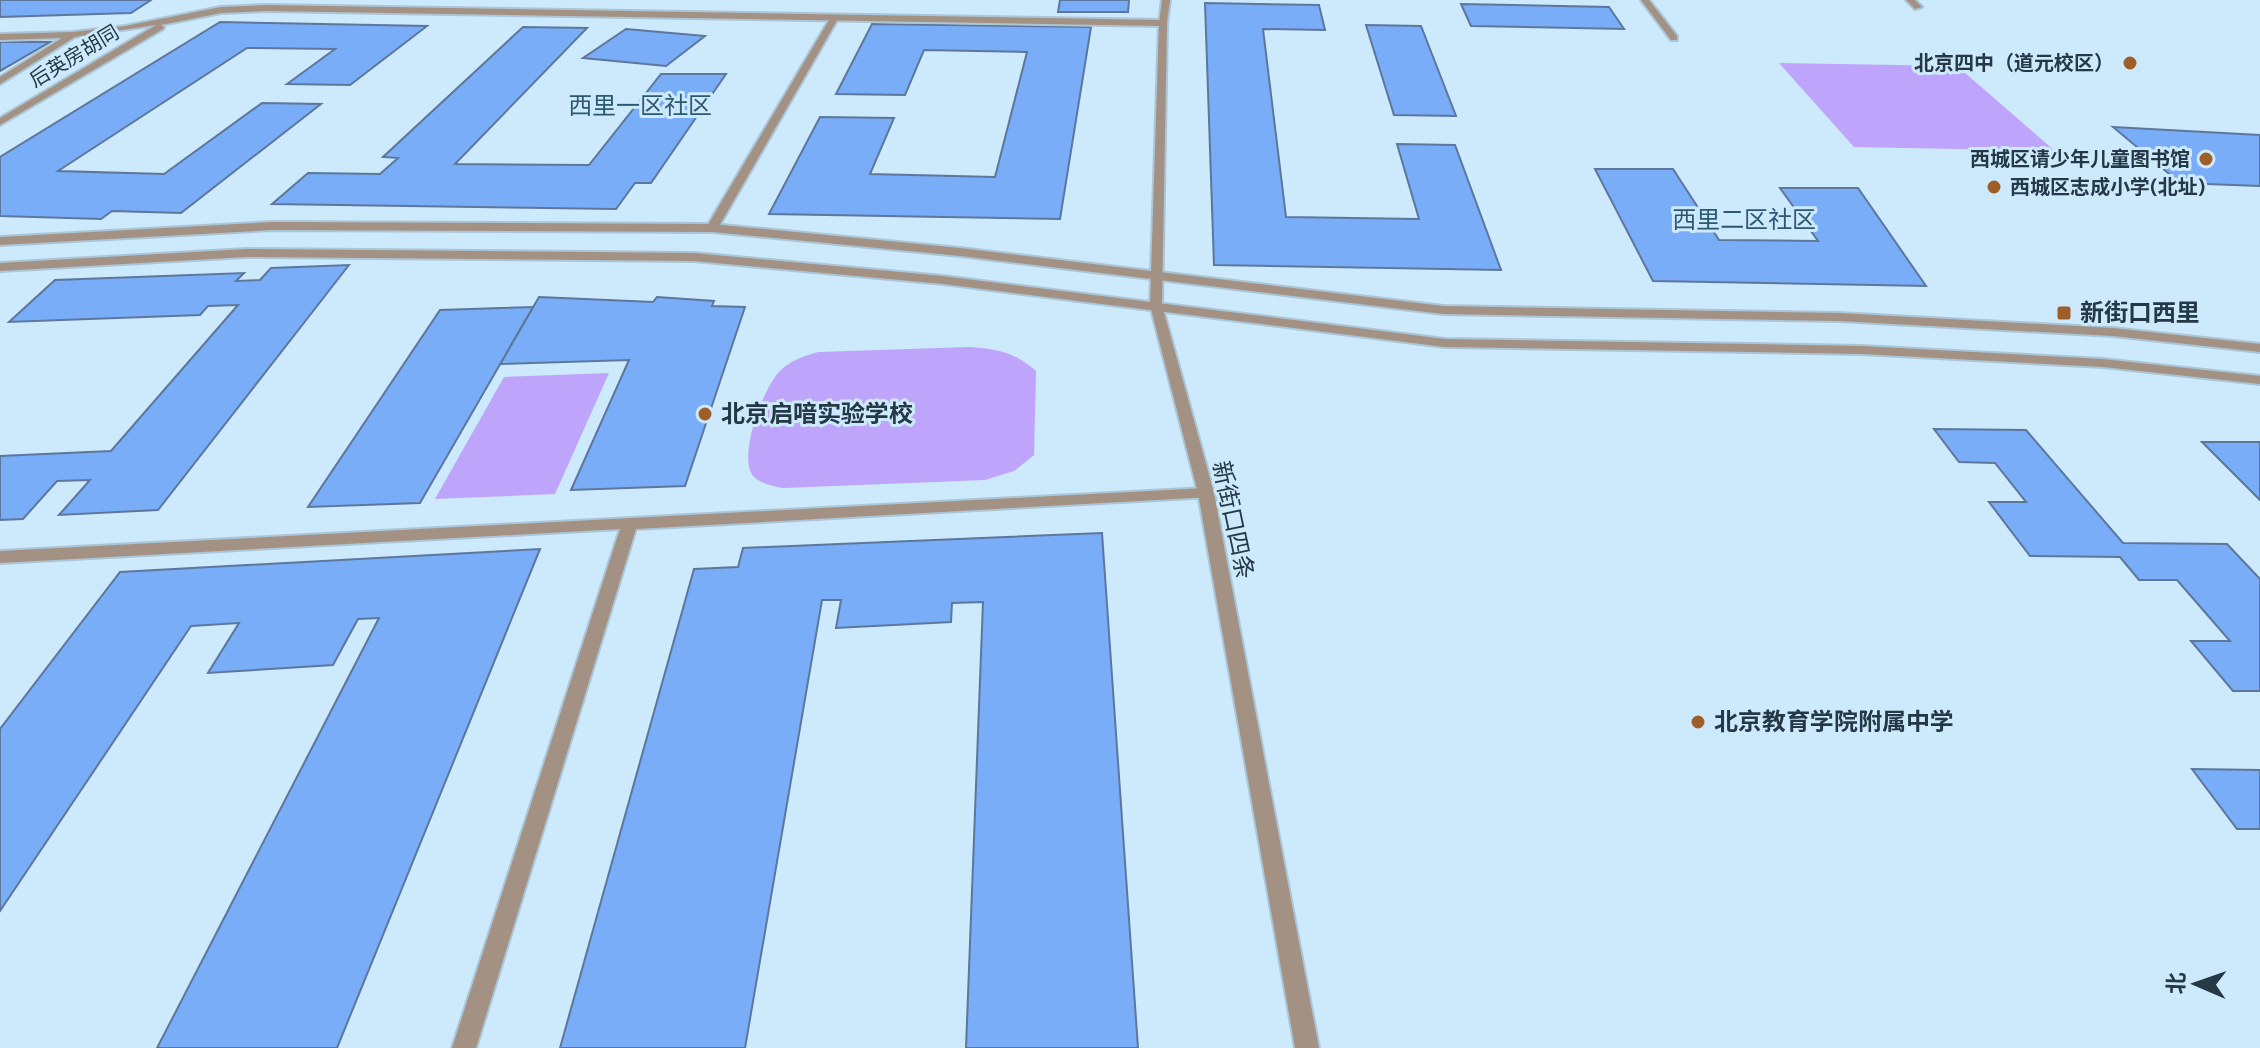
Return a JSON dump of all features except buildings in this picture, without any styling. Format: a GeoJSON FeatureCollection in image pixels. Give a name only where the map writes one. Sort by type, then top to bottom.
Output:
{"type":"FeatureCollection","features":[{"type":"Feature","properties":{"kind":"street","name":"后英房胡同"},"geometry":{"type":"LineString","coordinates":[[0,122],[115,51],[209,0]]}},
{"type":"Feature","properties":{"kind":"street"},"geometry":{"type":"LineString","coordinates":[[663,15],[676,0]]}},
{"type":"Feature","properties":{"kind":"street","name":"新街口四条"},"geometry":{"type":"LineString","coordinates":[[1166,0],[1156,305],[1206,493],[1307,1048]]}},
{"type":"Feature","properties":{"kind":"street"},"geometry":{"type":"LineString","coordinates":[[1645,0],[1674,38]]}},
{"type":"Feature","properties":{"kind":"street"},"geometry":{"type":"LineString","coordinates":[[1910,0],[1918,7]]}},
{"type":"Feature","properties":{"kind":"street"},"geometry":{"type":"LineString","coordinates":[[0,37],[73,35],[125,29],[180,16],[267,8],[1163,23]]}},
{"type":"Feature","properties":{"kind":"street"},"geometry":{"type":"LineString","coordinates":[[712,228],[835,17]]}},
{"type":"Feature","properties":{"kind":"street"},"geometry":{"type":"LineString","coordinates":[[0,81],[73,35]]}},
{"type":"Feature","properties":{"kind":"street"},"geometry":{"type":"LineString","coordinates":[[0,241],[272,226],[712,228],[1159,275],[1443,310],[1839,317],[2113,332],[2260,348]]}},
{"type":"Feature","properties":{"kind":"street"},"geometry":{"type":"LineString","coordinates":[[0,267],[246,253],[694,257],[943,280],[1445,343],[1862,350],[2103,363],[2260,380]]}},
{"type":"Feature","properties":{"kind":"street"},"geometry":{"type":"LineString","coordinates":[[0,557],[1206,493]]}},
{"type":"Feature","properties":{"kind":"street"},"geometry":{"type":"LineString","coordinates":[[464,1048],[630,523]]}},
{"type":"Feature","properties":{"kind":"shaded area"},"geometry":{"type":"Polygon","coordinates":[[[1779,63],[1957,66],[2055,151],[1854,147],[1779,63]]]}},
{"type":"Feature","properties":{"kind":"shaded area"},"geometry":{"type":"Polygon","coordinates":[[[969,347],[1005,353],[1036,371],[1034,455],[1014,471],[985,480],[783,488],[754,477],[749,468],[748,455],[754,422],[774,378],[789,363],[819,352],[969,347]]]}},
{"type":"Feature","properties":{"kind":"shaded area"},"geometry":{"type":"Polygon","coordinates":[[[609,373],[555,494],[435,499],[504,377],[609,373]]]}},
{"type":"Feature","properties":{"kind":"place","name":"北京四中（道元校区）"},"geometry":{"type":"Point","coordinates":[2130,63]}},
{"type":"Feature","properties":{"kind":"place","name":"西城区请少年儿童图书馆"},"geometry":{"type":"Point","coordinates":[2206,159]}},
{"type":"Feature","properties":{"kind":"place","name":"西城区志成小学(北址)"},"geometry":{"type":"Point","coordinates":[1994,187]}},
{"type":"Feature","properties":{"kind":"place","name":"新街口西里"},"geometry":{"type":"Point","coordinates":[2064,313]}},
{"type":"Feature","properties":{"kind":"place","name":"北京启喑实验学校"},"geometry":{"type":"Point","coordinates":[705,414]}},
{"type":"Feature","properties":{"kind":"place","name":"北京教育学院附属中学"},"geometry":{"type":"Point","coordinates":[1698,722]}},
{"type":"Feature","properties":{"kind":"district","name":"西里一区社区"},"geometry":{"type":"Point","coordinates":[640,106]}},
{"type":"Feature","properties":{"kind":"district","name":"西里二区社区"},"geometry":{"type":"Point","coordinates":[1744,220]}}]}
